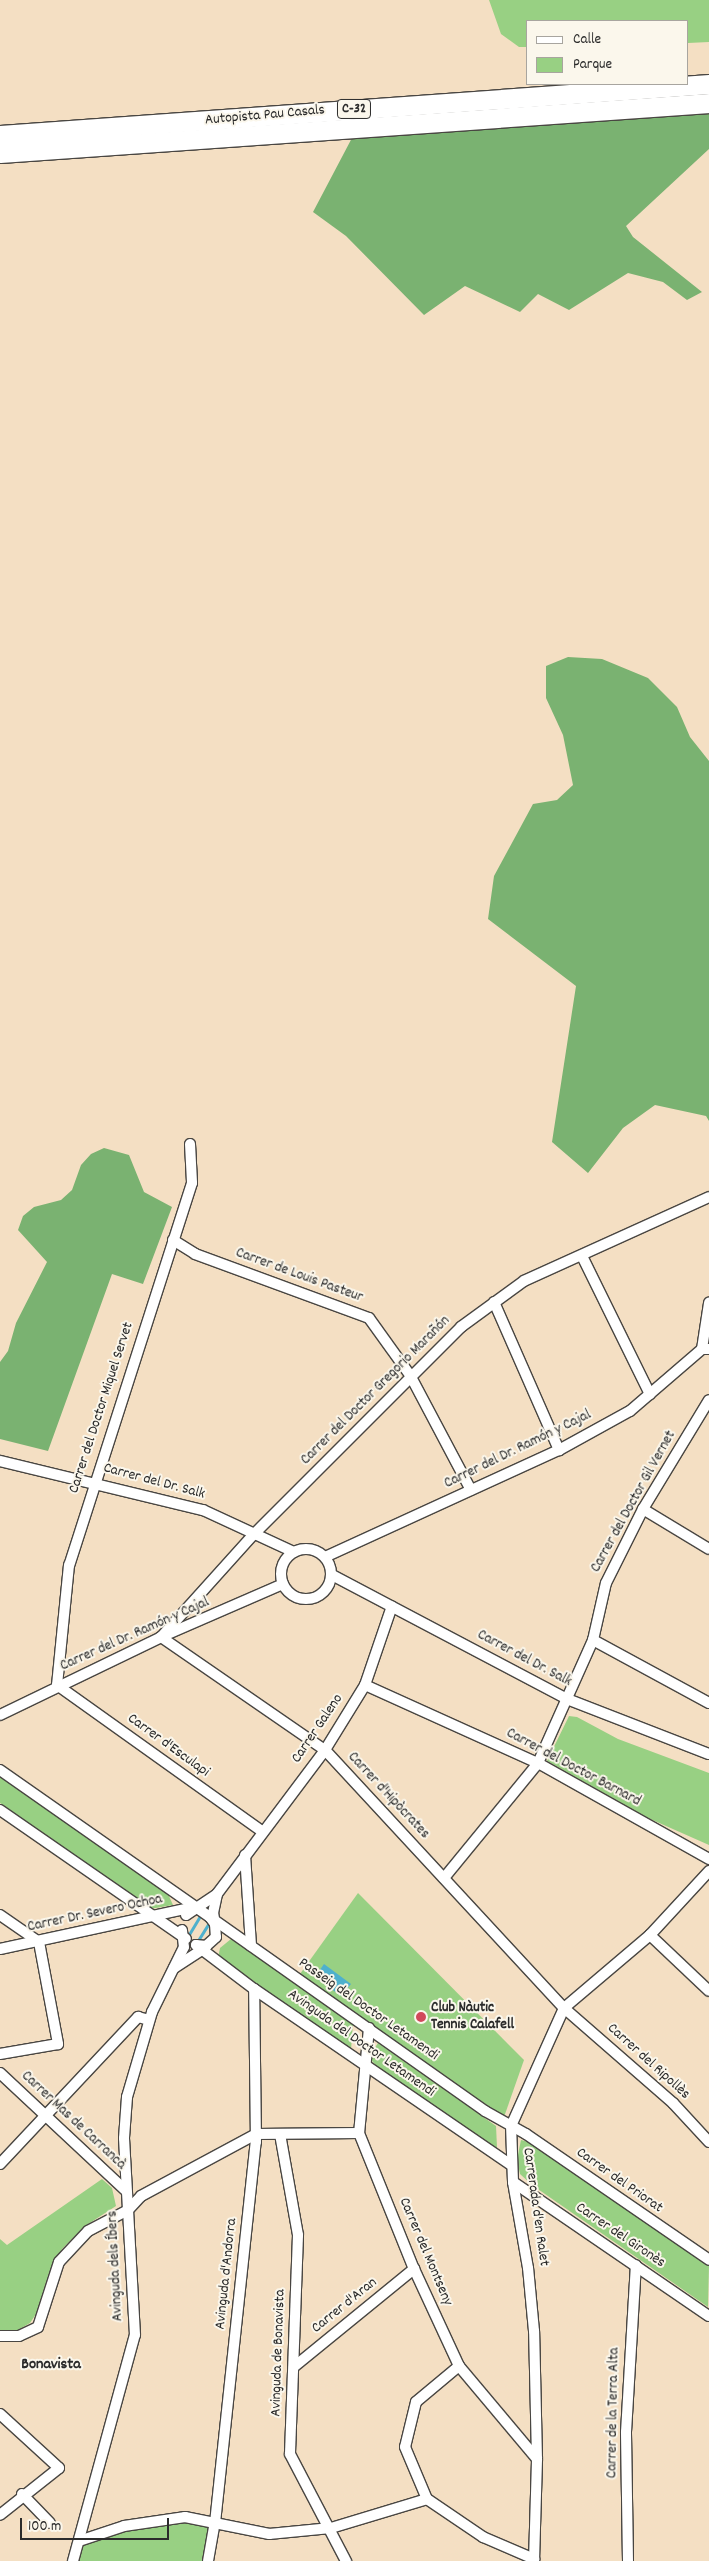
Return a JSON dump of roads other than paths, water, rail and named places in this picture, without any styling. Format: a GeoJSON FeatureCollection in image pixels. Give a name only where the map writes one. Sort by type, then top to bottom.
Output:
{"type":"FeatureCollection","features":[{"type":"Feature","properties":{"kind":"highway","name":"Autopista Pau Casals"},"geometry":{"type":"LineString","coordinates":[[0,135],[709,84]]}},
{"type":"Feature","properties":{"kind":"highway","name":"Autopista Pau Casals"},"geometry":{"type":"LineString","coordinates":[[0,153],[709,103]]}},
{"type":"Feature","properties":{"kind":"street","name":"Carrer del Doctor Miquel Servet"},"geometry":{"type":"LineString","coordinates":[[57,1685],[69,1565],[93,1482],[192,1183],[190,1144]]}},
{"type":"Feature","properties":{"kind":"street","name":"Carrer del Doctor Gregorio Marañón"},"geometry":{"type":"LineString","coordinates":[[161,1637],[253,1535],[410,1376],[438,1348],[494,1302],[524,1282],[709,1197]]}},
{"type":"Feature","properties":{"kind":"street","name":"Carrer de Louis Pasteur"},"geometry":{"type":"LineString","coordinates":[[173,1240],[195,1254],[369,1318],[410,1376],[471,1490]]}},
{"type":"Feature","properties":{"kind":"street"},"geometry":{"type":"LineString","coordinates":[[582,1256],[650,1394]]}},
{"type":"Feature","properties":{"kind":"street"},"geometry":{"type":"LineString","coordinates":[[494,1302],[559,1450]]}},
{"type":"Feature","properties":{"kind":"street"},"geometry":{"type":"LineString","coordinates":[[705,1349],[709,1303]]}},
{"type":"Feature","properties":{"kind":"street","name":"Carrer del Dr. Ramón y Cajal"},"geometry":{"type":"LineString","coordinates":[[325,1557],[559,1450],[630,1411],[705,1349]]}},
{"type":"Feature","properties":{"kind":"street","name":"Carrer del Doctor Gil Vernet"},"geometry":{"type":"LineString","coordinates":[[444,1878],[538,1763],[593,1640],[606,1583],[644,1509],[709,1400]]}},
{"type":"Feature","properties":{"kind":"street","name":"Carrer del Dr. Salk"},"geometry":{"type":"LineString","coordinates":[[0,1461],[203,1510],[253,1535],[294,1552]]}},
{"type":"Feature","properties":{"kind":"street"},"geometry":{"type":"LineString","coordinates":[[644,1509],[709,1549]]}},
{"type":"Feature","properties":{"kind":"street"},"geometry":{"type":"LineString","coordinates":[[310,1549],[325,1557],[332,1575],[326,1591],[311,1599],[293,1596],[283,1584],[282,1565],[294,1552],[310,1549]]}},
{"type":"Feature","properties":{"kind":"street","name":"Carrer del Dr. Salk"},"geometry":{"type":"LineString","coordinates":[[332,1575],[567,1699],[709,1754]]}},
{"type":"Feature","properties":{"kind":"street","name":"Carrer del Dr. Ramón y Cajal"},"geometry":{"type":"LineString","coordinates":[[0,1715],[57,1685],[283,1584]]}},
{"type":"Feature","properties":{"kind":"street","name":"Carrer Galeno"},"geometry":{"type":"LineString","coordinates":[[208,1916],[217,1894],[262,1831],[325,1750],[365,1685],[392,1606]]}},
{"type":"Feature","properties":{"kind":"street","name":"Carrer d'Hipòcrates"},"geometry":{"type":"LineString","coordinates":[[161,1637],[325,1750],[564,2008]]}},
{"type":"Feature","properties":{"kind":"street"},"geometry":{"type":"LineString","coordinates":[[593,1640],[709,1703]]}},
{"type":"Feature","properties":{"kind":"street","name":"Carrer d'Esculapi"},"geometry":{"type":"LineString","coordinates":[[57,1685],[262,1831]]}},
{"type":"Feature","properties":{"kind":"street","name":"Carrer del Doctor Barnard"},"geometry":{"type":"LineString","coordinates":[[365,1685],[538,1763],[709,1859]]}},
{"type":"Feature","properties":{"kind":"street","name":"Passeig del Doctor Letamendi"},"geometry":{"type":"LineString","coordinates":[[0,1770],[511,2126]]}},
{"type":"Feature","properties":{"kind":"street"},"geometry":{"type":"LineString","coordinates":[[0,1810],[152,1916],[193,1941],[216,1938],[208,1916]]}},
{"type":"Feature","properties":{"kind":"street"},"geometry":{"type":"LineString","coordinates":[[245,1855],[251,1946]]}},
{"type":"Feature","properties":{"kind":"street","name":"Carrerada d'en Ralet"},"geometry":{"type":"LineString","coordinates":[[534,2560],[537,2459],[534,2322],[528,2268],[511,2165],[511,2126],[564,2008],[650,1935],[709,1871]]}},
{"type":"Feature","properties":{"kind":"street","name":"Carrer Galeno"},"geometry":{"type":"LineString","coordinates":[[208,1916],[217,1894]]}},
{"type":"Feature","properties":{"kind":"street"},"geometry":{"type":"LineString","coordinates":[[0,1915],[39,1942],[58,2044],[0,2054]]}},
{"type":"Feature","properties":{"kind":"street","name":"Carrer Galeno"},"geometry":{"type":"LineString","coordinates":[[193,1941],[186,1915],[208,1916]]}},
{"type":"Feature","properties":{"kind":"street","name":"Carrer Dr. Severo Ochoa"},"geometry":{"type":"LineString","coordinates":[[0,1949],[152,1916],[208,1916]]}},
{"type":"Feature","properties":{"kind":"street"},"geometry":{"type":"LineString","coordinates":[[650,1935],[709,1991]]}},
{"type":"Feature","properties":{"kind":"street"},"geometry":{"type":"LineString","coordinates":[[171,1970],[193,1941]]}},
{"type":"Feature","properties":{"kind":"street","name":"Avinguda dels Íbers"},"geometry":{"type":"LineString","coordinates":[[73,2561],[135,2335],[124,2138],[127,2097],[148,2020],[184,1947],[193,1941]]}},
{"type":"Feature","properties":{"kind":"street","name":"Avinguda del Doctor Letamendi"},"geometry":{"type":"LineString","coordinates":[[193,1941],[254,1989],[364,2061],[511,2165]]}},
{"type":"Feature","properties":{"kind":"street","name":"Avinguda d'Andorra"},"geometry":{"type":"LineString","coordinates":[[208,2561],[215,2522],[256,2134],[254,1989]]}},
{"type":"Feature","properties":{"kind":"street","name":"Carrer del Ripollès"},"geometry":{"type":"LineString","coordinates":[[564,2008],[673,2103],[709,2142]]}},
{"type":"Feature","properties":{"kind":"street"},"geometry":{"type":"LineString","coordinates":[[0,2164],[138,2017],[148,2020]]}},
{"type":"Feature","properties":{"kind":"street","name":"Carrer del Montseny"},"geometry":{"type":"LineString","coordinates":[[369,2028],[364,2061],[359,2133],[414,2269],[459,2366],[537,2459]]}},
{"type":"Feature","properties":{"kind":"street","name":"Carrer Mas de Carrancà"},"geometry":{"type":"LineString","coordinates":[[0,2073],[126,2191]]}},
{"type":"Feature","properties":{"kind":"street","name":"Carrer del Priorat"},"geometry":{"type":"LineString","coordinates":[[511,2126],[709,2260]]}},
{"type":"Feature","properties":{"kind":"street"},"geometry":{"type":"LineString","coordinates":[[0,2336],[19,2336],[38,2328],[59,2262],[88,2231],[128,2210],[141,2196],[256,2134],[359,2133]]}},
{"type":"Feature","properties":{"kind":"street","name":"Avinguda de Bonavista"},"geometry":{"type":"LineString","coordinates":[[280,2134],[298,2236],[296,2366],[290,2454],[346,2561]]}},
{"type":"Feature","properties":{"kind":"street","name":"Carrer del Gironès"},"geometry":{"type":"LineString","coordinates":[[513,2182],[709,2316]]}},
{"type":"Feature","properties":{"kind":"street","name":"Carrer de la Terra Alta"},"geometry":{"type":"LineString","coordinates":[[628,2561],[626,2432],[636,2265]]}},
{"type":"Feature","properties":{"kind":"street","name":"Carrer d'Aran"},"geometry":{"type":"LineString","coordinates":[[296,2366],[414,2269]]}},
{"type":"Feature","properties":{"kind":"street"},"geometry":{"type":"LineString","coordinates":[[459,2366],[416,2402],[405,2447],[427,2499],[483,2537],[534,2560]]}},
{"type":"Feature","properties":{"kind":"street"},"geometry":{"type":"LineString","coordinates":[[0,2414],[60,2468],[22,2494],[0,2514]]}},
{"type":"Feature","properties":{"kind":"street"},"geometry":{"type":"LineString","coordinates":[[22,2494],[50,2523]]}},
{"type":"Feature","properties":{"kind":"street"},"geometry":{"type":"LineString","coordinates":[[79,2542],[131,2524],[185,2517],[269,2534],[330,2528],[427,2499]]}},
{"type":"Feature","properties":{"kind":"water"},"geometry":{"type":"Polygon","coordinates":[[[324,1964],[351,1984],[341,1996],[315,1977],[324,1964]]]}},
{"type":"Feature","properties":{"kind":"waterway"},"geometry":{"type":"LineString","coordinates":[[188,1936],[200,1916]]}},
{"type":"Feature","properties":{"kind":"waterway"},"geometry":{"type":"LineString","coordinates":[[197,1942],[209,1923]]}},
{"type":"Feature","properties":{"kind":"place","name":"Club Nàutic Tennis Calafell"},"geometry":{"type":"Point","coordinates":[421,2017]}},
{"type":"Feature","properties":{"kind":"district","name":"Bonavista"},"geometry":{"type":"Point","coordinates":[51,2365]}}]}
